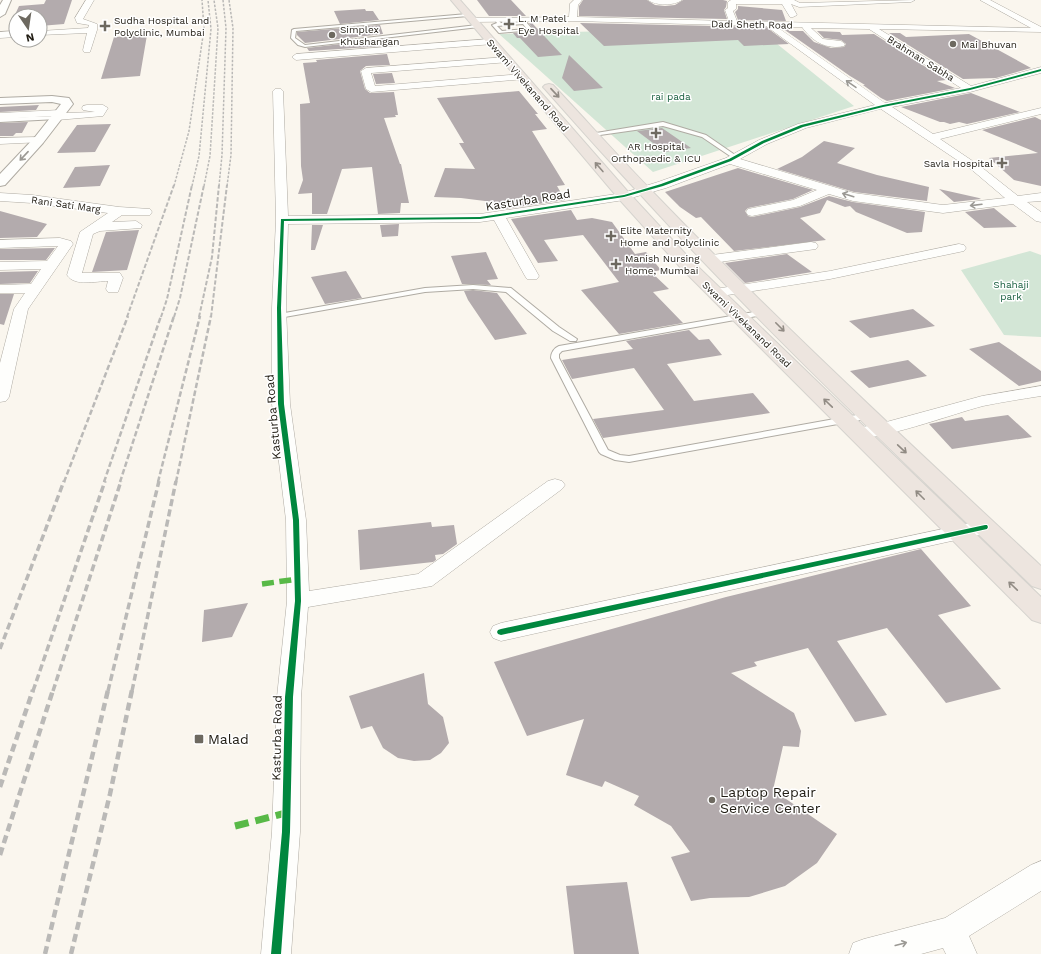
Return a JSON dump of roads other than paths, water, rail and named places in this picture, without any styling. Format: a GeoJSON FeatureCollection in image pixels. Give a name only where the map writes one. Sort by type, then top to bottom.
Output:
{"type":"FeatureCollection","features":[{"type":"Feature","properties":{"kind":"main road","name":"Swami Vivekanand Road"},"geometry":{"type":"LineString","coordinates":[[455,0],[624,196],[686,264],[715,293],[740,317],[863,425],[985,527],[1041,580]]}},
{"type":"Feature","properties":{"kind":"main road","name":"Swami Vivekanand Road"},"geometry":{"type":"LineString","coordinates":[[481,10],[496,25],[508,43]]}},
{"type":"Feature","properties":{"kind":"main road","name":"Swami Vivekanand Road"},"geometry":{"type":"LineString","coordinates":[[540,77],[644,190],[740,289],[765,312],[959,533],[1041,613]]}},
{"type":"Feature","properties":{"kind":"street"},"geometry":{"type":"LineString","coordinates":[[87,50],[94,24],[80,21],[80,18],[90,0]]}},
{"type":"Feature","properties":{"kind":"street"},"geometry":{"type":"LineString","coordinates":[[573,19],[574,4],[578,0]]}},
{"type":"Feature","properties":{"kind":"street"},"geometry":{"type":"LineString","coordinates":[[652,0],[669,2],[678,0]]}},
{"type":"Feature","properties":{"kind":"street"},"geometry":{"type":"LineString","coordinates":[[788,0],[799,5],[911,0]]}},
{"type":"Feature","properties":{"kind":"street"},"geometry":{"type":"LineString","coordinates":[[987,2],[1004,0]]}},
{"type":"Feature","properties":{"kind":"street"},"geometry":{"type":"LineString","coordinates":[[734,24],[729,10],[732,9],[732,2],[787,4],[801,26],[826,45]]}},
{"type":"Feature","properties":{"kind":"street"},"geometry":{"type":"LineString","coordinates":[[987,2],[1038,32]]}},
{"type":"Feature","properties":{"kind":"street","name":"Dadi Sheth Road"},"geometry":{"type":"LineString","coordinates":[[472,21],[496,25],[573,19],[1038,32]]}},
{"type":"Feature","properties":{"kind":"street"},"geometry":{"type":"LineString","coordinates":[[769,25],[883,106],[976,168],[1015,200],[1041,218]]}},
{"type":"Feature","properties":{"kind":"street","name":"Brahman Sabha"},"geometry":{"type":"LineString","coordinates":[[872,28],[970,89]]}},
{"type":"Feature","properties":{"kind":"street"},"geometry":{"type":"LineString","coordinates":[[48,33],[93,30]]}},
{"type":"Feature","properties":{"kind":"street"},"geometry":{"type":"LineString","coordinates":[[296,57],[490,42]]}},
{"type":"Feature","properties":{"kind":"street"},"geometry":{"type":"LineString","coordinates":[[813,45],[841,44]]}},
{"type":"Feature","properties":{"kind":"street"},"geometry":{"type":"LineString","coordinates":[[506,60],[366,71],[371,89],[378,90],[522,77]]}},
{"type":"Feature","properties":{"kind":"street"},"geometry":{"type":"LineString","coordinates":[[476,63],[488,80]]}},
{"type":"Feature","properties":{"kind":"street","name":"Kasturba Road"},"geometry":{"type":"LineString","coordinates":[[276,954],[286,832],[289,697],[298,601],[296,520],[281,404],[279,316],[282,220],[480,218],[624,196],[732,158],[763,142],[802,126],[883,106],[970,89],[1041,70]]}},
{"type":"Feature","properties":{"kind":"street"},"geometry":{"type":"LineString","coordinates":[[278,91],[282,220]]}},
{"type":"Feature","properties":{"kind":"street"},"geometry":{"type":"LineString","coordinates":[[0,102],[52,99],[65,100],[67,104],[39,140],[0,182]]}},
{"type":"Feature","properties":{"kind":"street"},"geometry":{"type":"LineString","coordinates":[[0,106],[46,104],[42,114]]}},
{"type":"Feature","properties":{"kind":"street"},"geometry":{"type":"LineString","coordinates":[[0,116],[42,114],[95,115],[99,114],[103,108],[87,108]]}},
{"type":"Feature","properties":{"kind":"street"},"geometry":{"type":"LineString","coordinates":[[932,138],[1041,110]]}},
{"type":"Feature","properties":{"kind":"street"},"geometry":{"type":"LineString","coordinates":[[0,141],[39,140]]}},
{"type":"Feature","properties":{"kind":"street"},"geometry":{"type":"LineString","coordinates":[[732,158],[853,197],[943,209],[1041,197]]}},
{"type":"Feature","properties":{"kind":"street"},"geometry":{"type":"LineString","coordinates":[[752,212],[796,203],[829,189]]}},
{"type":"Feature","properties":{"kind":"street","name":"Rani Sati Marg"},"geometry":{"type":"LineString","coordinates":[[0,197],[32,199],[115,215],[146,212]]}},
{"type":"Feature","properties":{"kind":"street"},"geometry":{"type":"LineString","coordinates":[[113,290],[116,278],[115,276],[80,278],[74,275],[87,232],[98,227],[115,215]]}},
{"type":"Feature","properties":{"kind":"street"},"geometry":{"type":"LineString","coordinates":[[498,216],[532,276]]}},
{"type":"Feature","properties":{"kind":"street"},"geometry":{"type":"LineString","coordinates":[[98,227],[136,225]]}},
{"type":"Feature","properties":{"kind":"street"},"geometry":{"type":"LineString","coordinates":[[0,244],[60,242],[66,244],[34,288],[21,309],[0,394]]}},
{"type":"Feature","properties":{"kind":"street"},"geometry":{"type":"LineString","coordinates":[[712,259],[811,246]]}},
{"type":"Feature","properties":{"kind":"street"},"geometry":{"type":"LineString","coordinates":[[715,293],[830,275],[959,248]]}},
{"type":"Feature","properties":{"kind":"street"},"geometry":{"type":"LineString","coordinates":[[0,266],[51,265]]}},
{"type":"Feature","properties":{"kind":"street"},"geometry":{"type":"LineString","coordinates":[[0,288],[34,288]]}},
{"type":"Feature","properties":{"kind":"street"},"geometry":{"type":"LineString","coordinates":[[863,425],[982,401],[1041,391]]}},
{"type":"Feature","properties":{"kind":"street"},"geometry":{"type":"LineString","coordinates":[[298,601],[424,581],[554,485]]}},
{"type":"Feature","properties":{"kind":"street"},"geometry":{"type":"LineString","coordinates":[[500,632],[985,527]]}},
{"type":"Feature","properties":{"kind":"street"},"geometry":{"type":"LineString","coordinates":[[864,954],[957,943],[1041,875]]}},
{"type":"Feature","properties":{"kind":"lane"},"geometry":{"type":"LineString","coordinates":[[472,21],[305,46],[293,38],[294,30],[472,21]]}},
{"type":"Feature","properties":{"kind":"lane"},"geometry":{"type":"LineString","coordinates":[[524,23],[531,30],[496,25],[524,23]]}},
{"type":"Feature","properties":{"kind":"lane"},"geometry":{"type":"LineString","coordinates":[[0,120],[59,115]]}},
{"type":"Feature","properties":{"kind":"lane"},"geometry":{"type":"LineString","coordinates":[[593,134],[664,124],[704,136],[732,158]]}},
{"type":"Feature","properties":{"kind":"lane"},"geometry":{"type":"LineString","coordinates":[[279,316],[425,290],[473,287],[508,290],[556,329],[573,339]]}},
{"type":"Feature","properties":{"kind":"lane"},"geometry":{"type":"LineString","coordinates":[[765,312],[557,351],[554,354],[604,452],[618,458],[629,459],[863,425]]}},
{"type":"Feature","properties":{"kind":"railway"},"geometry":{"type":"LineString","coordinates":[[174,186],[189,131],[204,29],[202,0]]}},
{"type":"Feature","properties":{"kind":"railway"},"geometry":{"type":"LineString","coordinates":[[192,186],[199,156],[211,29],[208,0]]}},
{"type":"Feature","properties":{"kind":"railway"},"geometry":{"type":"LineString","coordinates":[[204,186],[210,156],[218,28],[214,0]]}},
{"type":"Feature","properties":{"kind":"railway"},"geometry":{"type":"LineString","coordinates":[[219,186],[222,155],[226,28],[223,0]]}},
{"type":"Feature","properties":{"kind":"railway"},"geometry":{"type":"LineString","coordinates":[[227,186],[231,155],[233,28],[229,0]]}},
{"type":"Feature","properties":{"kind":"railway"},"geometry":{"type":"LineString","coordinates":[[127,317],[174,185]]}},
{"type":"Feature","properties":{"kind":"railway"},"geometry":{"type":"LineString","coordinates":[[161,317],[167,299],[192,185]]}},
{"type":"Feature","properties":{"kind":"railway"},"geometry":{"type":"LineString","coordinates":[[174,317],[180,298],[204,185]]}},
{"type":"Feature","properties":{"kind":"railway"},"geometry":{"type":"LineString","coordinates":[[199,317],[212,257],[219,185]]}},
{"type":"Feature","properties":{"kind":"railway"},"geometry":{"type":"LineString","coordinates":[[211,317],[227,185]]}},
{"type":"Feature","properties":{"kind":"railway"},"geometry":{"type":"LineString","coordinates":[[64,482],[128,316]]}},
{"type":"Feature","properties":{"kind":"railway"},"geometry":{"type":"LineString","coordinates":[[104,482],[161,316]]}},
{"type":"Feature","properties":{"kind":"railway"},"geometry":{"type":"LineString","coordinates":[[120,482],[174,316]]}},
{"type":"Feature","properties":{"kind":"railway"},"geometry":{"type":"LineString","coordinates":[[158,482],[200,316]]}},
{"type":"Feature","properties":{"kind":"railway"},"geometry":{"type":"LineString","coordinates":[[176,482],[211,316]]}},
{"type":"Feature","properties":{"kind":"railway"},"geometry":{"type":"LineString","coordinates":[[0,649],[64,481]]}},
{"type":"Feature","properties":{"kind":"railway"},"geometry":{"type":"LineString","coordinates":[[33,691],[105,481]]}},
{"type":"Feature","properties":{"kind":"railway"},"geometry":{"type":"LineString","coordinates":[[53,691],[121,481]]}},
{"type":"Feature","properties":{"kind":"railway"},"geometry":{"type":"LineString","coordinates":[[108,691],[159,481]]}},
{"type":"Feature","properties":{"kind":"railway"},"geometry":{"type":"LineString","coordinates":[[132,691],[176,481]]}},
{"type":"Feature","properties":{"kind":"railway"},"geometry":{"type":"LineString","coordinates":[[0,787],[33,690]]}},
{"type":"Feature","properties":{"kind":"railway"},"geometry":{"type":"LineString","coordinates":[[0,855],[53,690]]}},
{"type":"Feature","properties":{"kind":"railway"},"geometry":{"type":"LineString","coordinates":[[45,954],[108,690]]}},
{"type":"Feature","properties":{"kind":"railway"},"geometry":{"type":"LineString","coordinates":[[71,954],[110,794],[132,690]]}},
{"type":"Feature","properties":{"kind":"place","name":"L. M Patel Eye Hospital"},"geometry":{"type":"Point","coordinates":[509,24]}},
{"type":"Feature","properties":{"kind":"place","name":"Sudha Hospital and Polyclinic, Mumbai"},"geometry":{"type":"Point","coordinates":[105,26]}},
{"type":"Feature","properties":{"kind":"place","name":"Simplex Khushangan"},"geometry":{"type":"Point","coordinates":[332,35]}},
{"type":"Feature","properties":{"kind":"place","name":"Mai Bhuvan"},"geometry":{"type":"Point","coordinates":[953,44]}},
{"type":"Feature","properties":{"kind":"place","name":"AR Hospital Orthopaedic & ICU"},"geometry":{"type":"Point","coordinates":[656,133]}},
{"type":"Feature","properties":{"kind":"place","name":"Savla Hospital"},"geometry":{"type":"Point","coordinates":[1002,163]}},
{"type":"Feature","properties":{"kind":"place","name":"Elite Maternity Home and Polyclinic"},"geometry":{"type":"Point","coordinates":[611,236]}},
{"type":"Feature","properties":{"kind":"place","name":"Manish Nursing Home, Mumbai"},"geometry":{"type":"Point","coordinates":[616,264]}},
{"type":"Feature","properties":{"kind":"place","name":"Malad"},"geometry":{"type":"Point","coordinates":[199,739]}},
{"type":"Feature","properties":{"kind":"place","name":"Laptop Repair Service Center"},"geometry":{"type":"Point","coordinates":[712,800]}},
{"type":"Feature","properties":{"kind":"park label","name":"rai pada"},"geometry":{"type":"Point","coordinates":[671,96]}},
{"type":"Feature","properties":{"kind":"park label","name":"Shahaji park"},"geometry":{"type":"Point","coordinates":[1011,290]}}]}
